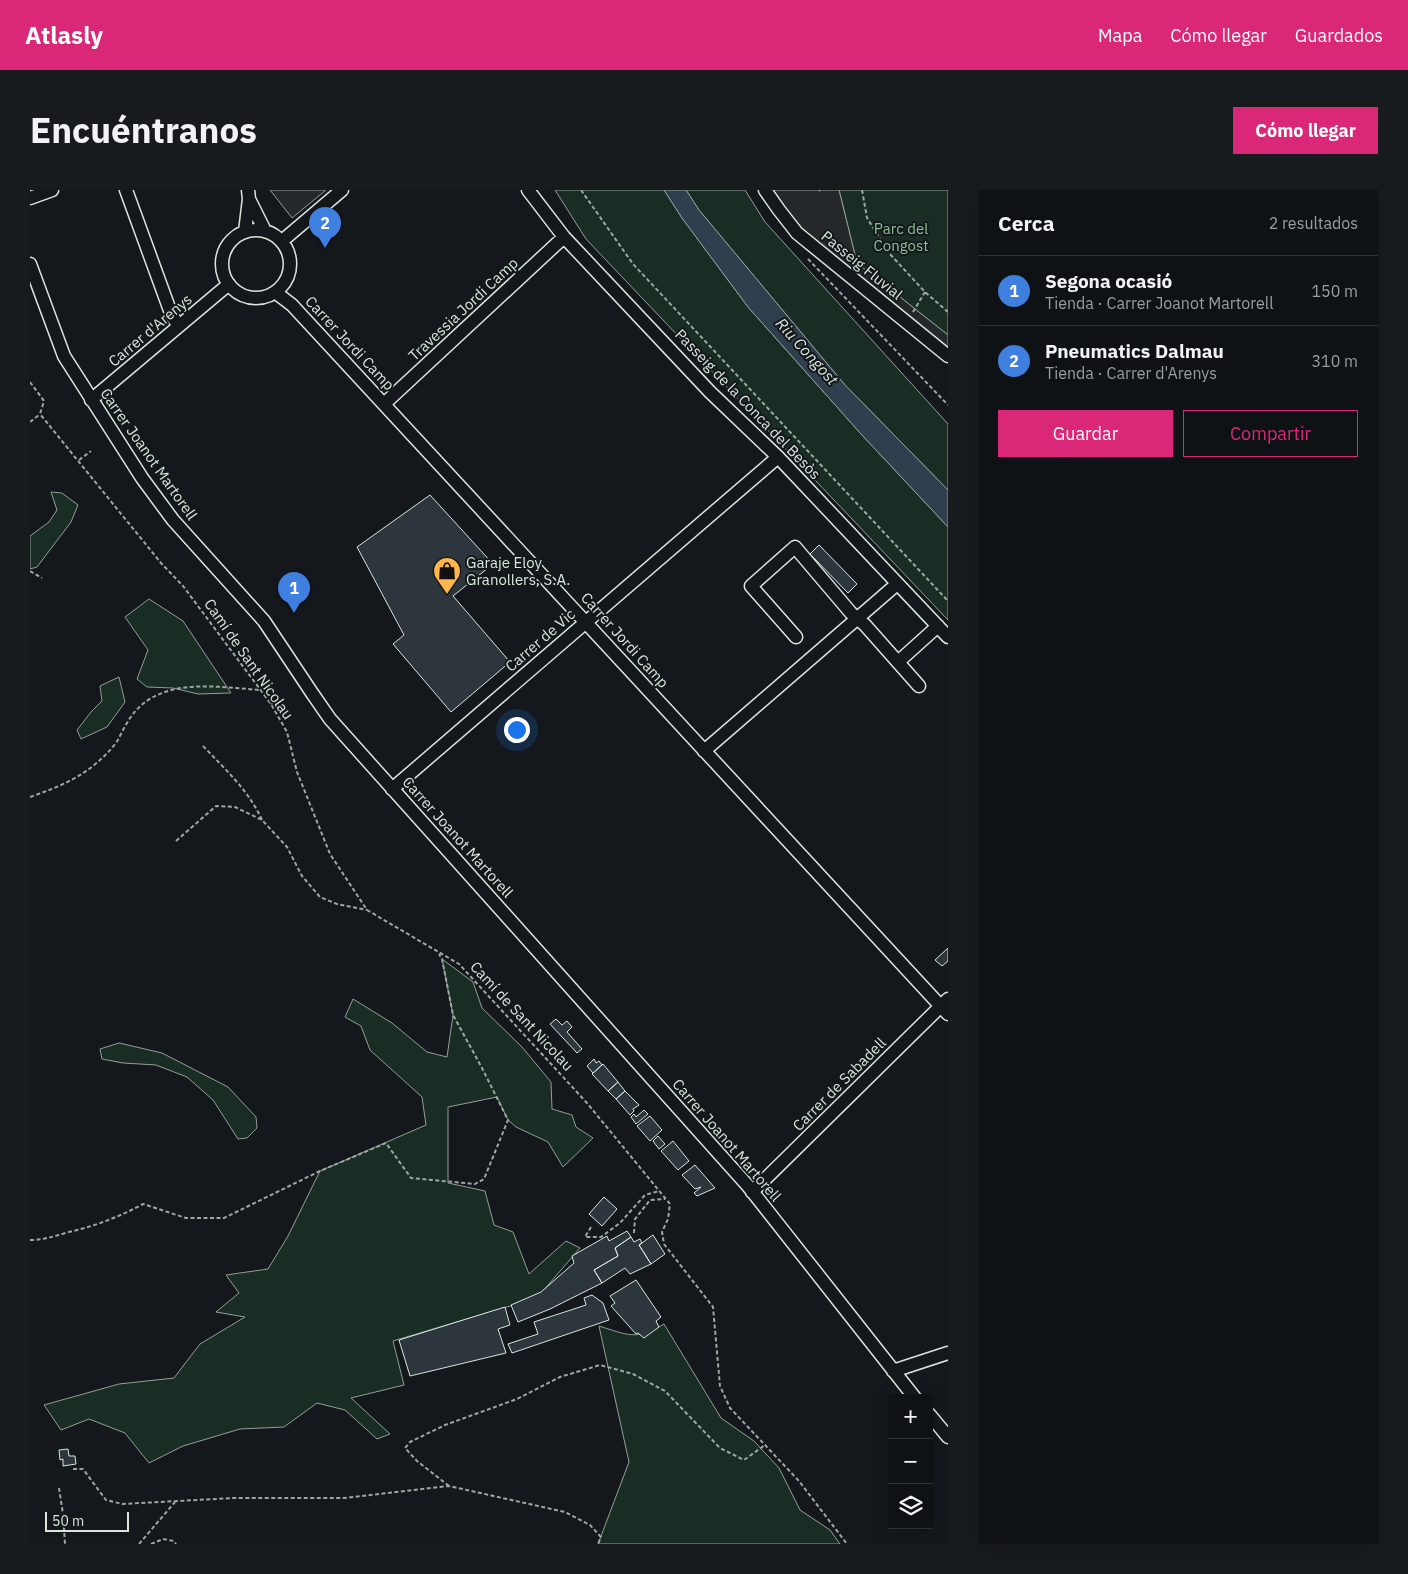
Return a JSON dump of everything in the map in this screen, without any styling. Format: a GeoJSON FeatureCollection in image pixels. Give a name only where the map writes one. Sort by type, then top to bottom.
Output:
{"type":"FeatureCollection","features":[{"type":"Feature","properties":{"kind":"street"},"geometry":{"type":"LineString","coordinates":[[30,198],[52,190]]}},
{"type":"Feature","properties":{"kind":"street"},"geometry":{"type":"LineString","coordinates":[[126,190],[172,316],[180,326]]}},
{"type":"Feature","properties":{"kind":"street"},"geometry":{"type":"LineString","coordinates":[[282,241],[342,190]]}},
{"type":"Feature","properties":{"kind":"street","name":"Passeig de la Conca del Besòs"},"geometry":{"type":"LineString","coordinates":[[528,190],[564,236],[710,392],[778,457],[948,637]]}},
{"type":"Feature","properties":{"kind":"street","name":"Passeig Fluvial"},"geometry":{"type":"LineString","coordinates":[[765,190],[797,233],[948,356]]}},
{"type":"Feature","properties":{"kind":"street"},"geometry":{"type":"LineString","coordinates":[[248,195],[265,231]]}},
{"type":"Feature","properties":{"kind":"street"},"geometry":{"type":"LineString","coordinates":[[245,232],[248,195]]}},
{"type":"Feature","properties":{"kind":"street"},"geometry":{"type":"LineString","coordinates":[[255,230],[265,231],[282,241],[288,251],[290,262],[289,274],[284,284],[275,292],[256,298],[236,292],[224,275],[222,264],[228,245],[235,237],[255,230]]}},
{"type":"Feature","properties":{"kind":"street","name":"Travessia Jordi Camp"},"geometry":{"type":"LineString","coordinates":[[384,404],[564,236]]}},
{"type":"Feature","properties":{"kind":"street","name":"Carrer Joanot Martorell"},"geometry":{"type":"LineString","coordinates":[[30,264],[64,356],[142,478],[173,520],[264,621],[330,718],[752,1192],[912,1394]]}},
{"type":"Feature","properties":{"kind":"street","name":"Carrer d'Arenys"},"geometry":{"type":"LineString","coordinates":[[91,400],[229,284]]}},
{"type":"Feature","properties":{"kind":"street","name":"Carrer Jordi Camp"},"geometry":{"type":"LineString","coordinates":[[275,292],[292,305],[586,621],[704,751],[945,1006]]}},
{"type":"Feature","properties":{"kind":"street","name":"Carrer de Vic"},"geometry":{"type":"LineString","coordinates":[[392,789],[778,457]]}},
{"type":"Feature","properties":{"kind":"street"},"geometry":{"type":"LineString","coordinates":[[796,637],[750,586],[795,547],[857,620],[865,625],[919,686]]}},
{"type":"Feature","properties":{"kind":"street"},"geometry":{"type":"LineString","coordinates":[[704,751],[897,584]]}},
{"type":"Feature","properties":{"kind":"street"},"geometry":{"type":"LineString","coordinates":[[898,662],[938,626]]}},
{"type":"Feature","properties":{"kind":"street","name":"Carrer de Sabadell"},"geometry":{"type":"LineString","coordinates":[[752,1192],[945,1006]]}},
{"type":"Feature","properties":{"kind":"street"},"geometry":{"type":"LineString","coordinates":[[893,1371],[948,1353]]}},
{"type":"Feature","properties":{"kind":"street"},"geometry":{"type":"LineString","coordinates":[[933,1419],[948,1437]]}},
{"type":"Feature","properties":{"kind":"path"},"geometry":{"type":"LineString","coordinates":[[581,190],[633,264],[948,601]]}},
{"type":"Feature","properties":{"kind":"path"},"geometry":{"type":"LineString","coordinates":[[862,190],[867,218],[889,253],[925,292],[948,312]]}},
{"type":"Feature","properties":{"kind":"path"},"geometry":{"type":"LineString","coordinates":[[804,254],[948,405]]}},
{"type":"Feature","properties":{"kind":"path"},"geometry":{"type":"LineString","coordinates":[[906,322],[925,292]]}},
{"type":"Feature","properties":{"kind":"path"},"geometry":{"type":"LineString","coordinates":[[30,382],[44,401],[40,414],[30,422]]}},
{"type":"Feature","properties":{"kind":"path","name":"Camí de Sant Nicolau"},"geometry":{"type":"LineString","coordinates":[[40,414],[161,563],[183,586],[271,704],[286,732],[297,772],[330,854],[367,910],[459,964],[587,1103],[665,1199]]}},
{"type":"Feature","properties":{"kind":"path"},"geometry":{"type":"LineString","coordinates":[[79,460],[91,451]]}},
{"type":"Feature","properties":{"kind":"path"},"geometry":{"type":"LineString","coordinates":[[30,571],[42,578]]}},
{"type":"Feature","properties":{"kind":"path"},"geometry":{"type":"LineString","coordinates":[[30,798],[62,786],[93,767],[116,742],[137,707],[166,691],[188,687],[225,687],[261,690]]}},
{"type":"Feature","properties":{"kind":"path"},"geometry":{"type":"LineString","coordinates":[[271,704],[277,700]]}},
{"type":"Feature","properties":{"kind":"path"},"geometry":{"type":"LineString","coordinates":[[202,746],[240,785],[256,806],[262,820],[287,847],[302,876],[320,897],[337,904],[367,910]]}},
{"type":"Feature","properties":{"kind":"path"},"geometry":{"type":"LineString","coordinates":[[176,842],[216,806],[235,807],[262,820]]}},
{"type":"Feature","properties":{"kind":"path"},"geometry":{"type":"LineString","coordinates":[[30,1240],[44,1240],[92,1227],[128,1213],[143,1204],[186,1218],[224,1218],[320,1171],[386,1143],[411,1178],[475,1184],[484,1179],[508,1120],[453,1015],[442,959],[437,952]]}},
{"type":"Feature","properties":{"kind":"path"},"geometry":{"type":"LineString","coordinates":[[591,1227],[585,1237],[601,1237],[620,1223],[645,1195],[659,1191]]}},
{"type":"Feature","properties":{"kind":"path"},"geometry":{"type":"LineString","coordinates":[[634,1232],[635,1219],[650,1200],[665,1199],[670,1204],[668,1219],[662,1232],[664,1244],[714,1307],[720,1386],[730,1408],[799,1481],[847,1544]]}},
{"type":"Feature","properties":{"kind":"path"},"geometry":{"type":"LineString","coordinates":[[449,1486],[411,1455],[405,1448],[410,1442],[445,1425],[517,1399],[560,1377],[600,1365],[633,1374],[665,1391],[720,1448],[744,1460],[765,1445]]}},
{"type":"Feature","properties":{"kind":"path"},"geometry":{"type":"LineString","coordinates":[[73,1469],[83,1469],[106,1500],[122,1504],[234,1498],[344,1498],[449,1486],[565,1512],[590,1524],[601,1538],[598,1544]]}},
{"type":"Feature","properties":{"kind":"path"},"geometry":{"type":"LineString","coordinates":[[59,1488],[65,1544]]}},
{"type":"Feature","properties":{"kind":"path"},"geometry":{"type":"LineString","coordinates":[[139,1544],[176,1501]]}},
{"type":"Feature","properties":{"kind":"path"},"geometry":{"type":"LineString","coordinates":[[151,1544],[163,1539],[174,1541],[176,1544]]}},
{"type":"Feature","properties":{"kind":"green space"},"geometry":{"type":"Polygon","coordinates":[[[555,190],[664,190],[682,218],[748,307],[861,434],[948,527],[948,620],[586,239],[555,190]]]}},
{"type":"Feature","properties":{"kind":"green space"},"geometry":{"type":"Polygon","coordinates":[[[686,190],[745,190],[765,222],[948,424],[948,490],[845,385],[699,210],[686,190]]]}},
{"type":"Feature","properties":{"kind":"green space","name":"Parc del Congost"},"geometry":{"type":"Polygon","coordinates":[[[839,190],[948,190],[948,335],[857,263],[839,190]]]}},
{"type":"Feature","properties":{"kind":"green space"},"geometry":{"type":"Polygon","coordinates":[[[51,492],[62,493],[78,505],[71,522],[37,567],[30,569],[30,536],[49,522],[57,510],[51,492]]]}},
{"type":"Feature","properties":{"kind":"green space"},"geometry":{"type":"Polygon","coordinates":[[[149,599],[183,621],[231,693],[198,694],[173,688],[147,687],[137,679],[148,650],[125,617],[149,599]]]}},
{"type":"Feature","properties":{"kind":"green space"},"geometry":{"type":"Polygon","coordinates":[[[119,677],[125,702],[107,727],[81,739],[77,730],[102,701],[100,686],[119,677]]]}},
{"type":"Feature","properties":{"kind":"green space"},"geometry":{"type":"Polygon","coordinates":[[[442,959],[473,982],[482,1008],[522,1047],[551,1082],[552,1109],[572,1115],[576,1127],[593,1138],[563,1167],[548,1142],[516,1127],[508,1120],[497,1097],[448,1107],[448,1183],[485,1191],[494,1225],[513,1232],[529,1274],[566,1241],[580,1248],[537,1298],[393,1341],[404,1385],[351,1398],[390,1434],[377,1439],[345,1410],[317,1403],[284,1427],[240,1429],[183,1446],[149,1463],[125,1433],[89,1419],[61,1430],[44,1405],[119,1384],[174,1378],[200,1344],[245,1317],[216,1312],[239,1293],[226,1275],[268,1269],[288,1236],[320,1171],[426,1125],[422,1097],[370,1050],[361,1026],[345,1017],[353,999],[392,1023],[427,1052],[447,1057],[453,1015],[442,959]]]}},
{"type":"Feature","properties":{"kind":"green space"},"geometry":{"type":"Polygon","coordinates":[[[119,1043],[162,1053],[228,1087],[256,1117],[257,1128],[247,1138],[238,1139],[213,1100],[187,1077],[156,1065],[123,1063],[102,1059],[100,1049],[119,1043]]]}},
{"type":"Feature","properties":{"kind":"green space"},"geometry":{"type":"Polygon","coordinates":[[[664,1324],[721,1418],[754,1441],[779,1468],[800,1510],[830,1530],[840,1544],[598,1544],[629,1462],[599,1326],[632,1335],[646,1333],[664,1324]]]}},
{"type":"Feature","properties":{"kind":"shaded area"},"geometry":{"type":"Polygon","coordinates":[[[270,190],[326,190],[292,218],[270,190]]]}},
{"type":"Feature","properties":{"kind":"shaded area"},"geometry":{"type":"Polygon","coordinates":[[[770,190],[839,190],[857,263],[948,335],[948,348],[801,231],[770,190]]]}},
{"type":"Feature","properties":{"kind":"water","name":"Riu Congost"},"geometry":{"type":"Polygon","coordinates":[[[664,190],[686,190],[699,210],[845,385],[948,490],[948,527],[861,434],[748,307],[682,218],[664,190]]]}},
{"type":"Feature","properties":{"kind":"building"},"geometry":{"type":"Polygon","coordinates":[[[430,495],[493,564],[453,596],[510,662],[451,712],[393,644],[404,635],[357,547],[430,495]]]}},
{"type":"Feature","properties":{"kind":"building"},"geometry":{"type":"Polygon","coordinates":[[[819,545],[857,584],[848,593],[810,554],[819,545]]]}},
{"type":"Feature","properties":{"kind":"building"},"geometry":{"type":"Polygon","coordinates":[[[948,948],[948,961],[942,966],[935,960],[948,948]]]}},
{"type":"Feature","properties":{"kind":"building"},"geometry":{"type":"Polygon","coordinates":[[[556,1019],[562,1025],[567,1021],[572,1027],[567,1032],[582,1049],[577,1053],[550,1024],[556,1019]]]}},
{"type":"Feature","properties":{"kind":"building"},"geometry":{"type":"Polygon","coordinates":[[[594,1059],[596,1063],[599,1061],[602,1065],[593,1073],[587,1066],[594,1059]]]}},
{"type":"Feature","properties":{"kind":"building"},"geometry":{"type":"Polygon","coordinates":[[[603,1064],[618,1082],[608,1091],[592,1074],[603,1064]]]}},
{"type":"Feature","properties":{"kind":"building"},"geometry":{"type":"Polygon","coordinates":[[[618,1082],[625,1091],[616,1099],[608,1091],[618,1082]]]}},
{"type":"Feature","properties":{"kind":"building"},"geometry":{"type":"Polygon","coordinates":[[[625,1091],[639,1105],[633,1109],[634,1111],[630,1115],[616,1099],[625,1091]]]}},
{"type":"Feature","properties":{"kind":"building"},"geometry":{"type":"Polygon","coordinates":[[[644,1110],[648,1114],[636,1124],[631,1117],[634,1114],[636,1117],[644,1110]]]}},
{"type":"Feature","properties":{"kind":"building"},"geometry":{"type":"Polygon","coordinates":[[[650,1116],[662,1130],[650,1141],[637,1126],[650,1116]]]}},
{"type":"Feature","properties":{"kind":"building"},"geometry":{"type":"Polygon","coordinates":[[[658,1136],[665,1144],[659,1149],[653,1141],[658,1136]]]}},
{"type":"Feature","properties":{"kind":"building"},"geometry":{"type":"Polygon","coordinates":[[[673,1141],[689,1161],[678,1170],[661,1151],[673,1141]]]}},
{"type":"Feature","properties":{"kind":"building"},"geometry":{"type":"Polygon","coordinates":[[[695,1165],[715,1188],[697,1196],[694,1193],[701,1187],[695,1189],[682,1175],[695,1165]]]}},
{"type":"Feature","properties":{"kind":"building"},"geometry":{"type":"Polygon","coordinates":[[[604,1197],[617,1209],[602,1226],[589,1214],[604,1197]]]}},
{"type":"Feature","properties":{"kind":"building"},"geometry":{"type":"Polygon","coordinates":[[[627,1231],[631,1237],[615,1248],[618,1256],[594,1270],[602,1283],[550,1309],[518,1322],[511,1305],[541,1292],[574,1263],[572,1256],[607,1236],[609,1241],[627,1231]]]}},
{"type":"Feature","properties":{"kind":"building"},"geometry":{"type":"Polygon","coordinates":[[[653,1235],[665,1254],[651,1264],[639,1245],[653,1235]]]}},
{"type":"Feature","properties":{"kind":"building"},"geometry":{"type":"Polygon","coordinates":[[[631,1237],[634,1242],[640,1239],[642,1243],[639,1245],[651,1264],[630,1274],[625,1268],[602,1283],[594,1270],[618,1256],[615,1248],[631,1237]]]}},
{"type":"Feature","properties":{"kind":"building"},"geometry":{"type":"Polygon","coordinates":[[[636,1280],[661,1317],[656,1321],[659,1327],[644,1338],[638,1333],[636,1334],[611,1306],[615,1303],[610,1296],[636,1280]]]}},
{"type":"Feature","properties":{"kind":"building"},"geometry":{"type":"Polygon","coordinates":[[[592,1295],[603,1303],[609,1320],[512,1353],[508,1344],[538,1334],[534,1322],[586,1305],[584,1298],[592,1295]]]}},
{"type":"Feature","properties":{"kind":"building"},"geometry":{"type":"Polygon","coordinates":[[[505,1307],[510,1325],[498,1329],[506,1353],[410,1376],[399,1340],[505,1307]]]}},
{"type":"Feature","properties":{"kind":"building"},"geometry":{"type":"Polygon","coordinates":[[[68,1449],[69,1456],[75,1456],[76,1464],[63,1466],[63,1459],[60,1460],[59,1450],[68,1449]]]}},
{"type":"Feature","properties":{"kind":"place","name":"Pneumatics Dalmau"},"geometry":{"type":"Point","coordinates":[325,248]}},
{"type":"Feature","properties":{"kind":"place","name":"Garaje Eloy Granollers, S.A."},"geometry":{"type":"Point","coordinates":[447,595]}},
{"type":"Feature","properties":{"kind":"place","name":"Segona ocasió"},"geometry":{"type":"Point","coordinates":[294,613]}}]}
